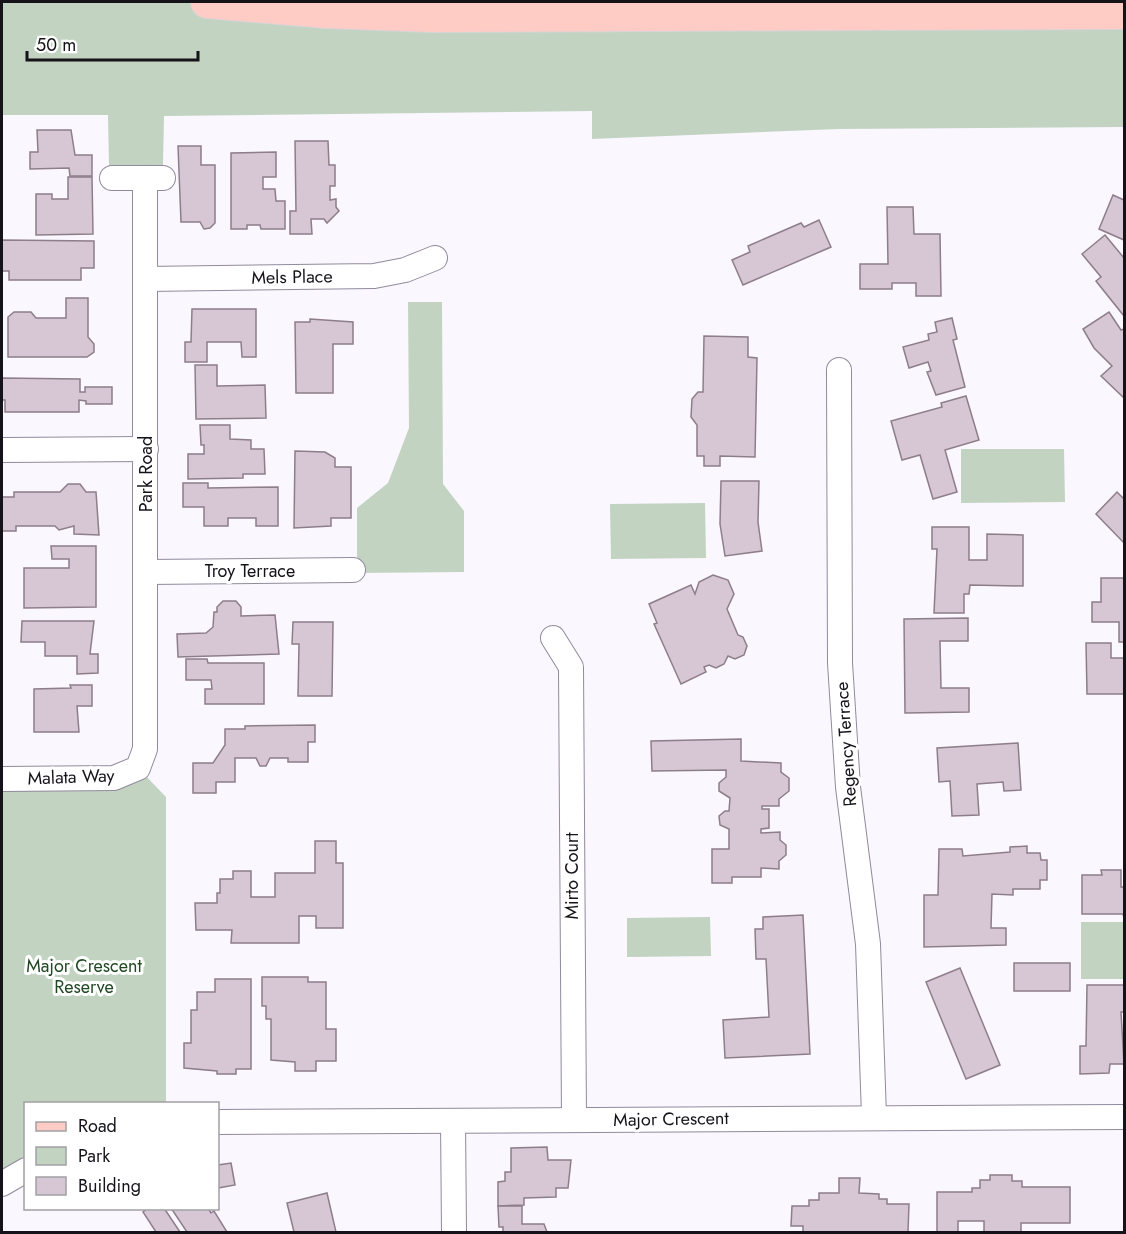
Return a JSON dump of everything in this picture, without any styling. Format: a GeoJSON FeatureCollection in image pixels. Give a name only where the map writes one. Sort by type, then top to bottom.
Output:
{"type":"FeatureCollection","features":[{"type":"Feature","properties":{"kind":"main road"},"geometry":{"type":"LineString","coordinates":[[207,2],[326,12],[432,16],[1125,13]]}},
{"type":"Feature","properties":{"kind":"street","name":"Park Road"},"geometry":{"type":"LineString","coordinates":[[112,178],[154,178],[145,279],[147,738],[143,760],[138,768]]}},
{"type":"Feature","properties":{"kind":"street","name":"Mels Place"},"geometry":{"type":"LineString","coordinates":[[145,279],[374,276],[405,270],[435,258]]}},
{"type":"Feature","properties":{"kind":"street","name":"Regency Terrace"},"geometry":{"type":"LineString","coordinates":[[839,370],[840,663],[848,787],[868,944],[874,1116]]}},
{"type":"Feature","properties":{"kind":"street"},"geometry":{"type":"LineString","coordinates":[[2,450],[146,449]]}},
{"type":"Feature","properties":{"kind":"street","name":"Troy Terrace"},"geometry":{"type":"LineString","coordinates":[[146,572],[353,570]]}},
{"type":"Feature","properties":{"kind":"street","name":"Mirto Court"},"geometry":{"type":"LineString","coordinates":[[553,638],[571,667],[574,1120]]}},
{"type":"Feature","properties":{"kind":"street","name":"Malata Way"},"geometry":{"type":"LineString","coordinates":[[2,779],[114,778],[138,768]]}},
{"type":"Feature","properties":{"kind":"street","name":"Major Crescent"},"geometry":{"type":"LineString","coordinates":[[219,1122],[874,1116],[1125,1117]]}},
{"type":"Feature","properties":{"kind":"street"},"geometry":{"type":"LineString","coordinates":[[453,1121],[454,1233]]}},
{"type":"Feature","properties":{"kind":"street"},"geometry":{"type":"LineString","coordinates":[[2,1184],[24,1171]]}},
{"type":"Feature","properties":{"kind":"green space"},"geometry":{"type":"Polygon","coordinates":[[[2,2],[1124,2],[1124,127],[839,129],[592,139],[592,111],[164,116],[163,165],[109,166],[108,115],[2,115],[2,2]]]}},
{"type":"Feature","properties":{"kind":"green space"},"geometry":{"type":"Polygon","coordinates":[[[408,302],[442,302],[443,484],[464,511],[464,572],[357,573],[357,508],[388,483],[409,428],[408,302]]]}},
{"type":"Feature","properties":{"kind":"green space"},"geometry":{"type":"Polygon","coordinates":[[[961,449],[1064,449],[1065,502],[961,503],[961,449]]]}},
{"type":"Feature","properties":{"kind":"green space"},"geometry":{"type":"Polygon","coordinates":[[[705,503],[706,558],[611,559],[610,504],[705,503]]]}},
{"type":"Feature","properties":{"kind":"green space","name":"Major Crescent Reserve"},"geometry":{"type":"Polygon","coordinates":[[[138,768],[166,797],[166,1102],[24,1102],[24,1171],[2,1184],[2,779],[138,768]]]}},
{"type":"Feature","properties":{"kind":"green space"},"geometry":{"type":"Polygon","coordinates":[[[710,917],[711,956],[627,957],[627,918],[710,917]]]}},
{"type":"Feature","properties":{"kind":"green space"},"geometry":{"type":"Polygon","coordinates":[[[1081,922],[1124,922],[1124,979],[1081,979],[1081,922]]]}},
{"type":"Feature","properties":{"kind":"building"},"geometry":{"type":"Polygon","coordinates":[[[37,130],[71,130],[75,155],[92,155],[92,176],[70,176],[69,168],[30,169],[30,152],[38,152],[37,130]]]}},
{"type":"Feature","properties":{"kind":"building"},"geometry":{"type":"Polygon","coordinates":[[[295,141],[328,141],[329,165],[335,165],[335,186],[330,186],[330,200],[336,199],[336,207],[339,211],[327,223],[324,219],[311,219],[312,234],[290,234],[290,211],[296,211],[295,141]]]}},
{"type":"Feature","properties":{"kind":"building"},"geometry":{"type":"Polygon","coordinates":[[[178,146],[201,146],[201,165],[215,165],[215,223],[210,228],[204,229],[200,222],[181,222],[178,146]]]}},
{"type":"Feature","properties":{"kind":"building"},"geometry":{"type":"Polygon","coordinates":[[[276,152],[276,177],[263,177],[263,189],[275,189],[276,201],[285,201],[285,229],[261,229],[260,225],[247,225],[247,229],[231,229],[231,153],[276,152]]]}},
{"type":"Feature","properties":{"kind":"building"},"geometry":{"type":"Polygon","coordinates":[[[68,177],[92,177],[93,234],[36,235],[36,194],[52,194],[52,199],[68,199],[68,177]]]}},
{"type":"Feature","properties":{"kind":"building"},"geometry":{"type":"Polygon","coordinates":[[[1113,195],[1124,200],[1124,240],[1099,229],[1113,195]]]}},
{"type":"Feature","properties":{"kind":"building"},"geometry":{"type":"Polygon","coordinates":[[[887,207],[913,207],[914,234],[940,234],[941,296],[916,296],[916,283],[892,283],[892,289],[860,289],[860,264],[888,264],[887,207]]]}},
{"type":"Feature","properties":{"kind":"building"},"geometry":{"type":"Polygon","coordinates":[[[819,220],[831,247],[743,285],[732,260],[750,252],[748,246],[801,223],[804,227],[819,220]]]}},
{"type":"Feature","properties":{"kind":"building"},"geometry":{"type":"Polygon","coordinates":[[[1105,235],[1124,258],[1124,316],[1096,281],[1101,277],[1082,254],[1105,235]]]}},
{"type":"Feature","properties":{"kind":"building"},"geometry":{"type":"Polygon","coordinates":[[[2,240],[94,241],[94,268],[81,268],[81,280],[9,280],[9,271],[2,271],[2,240]]]}},
{"type":"Feature","properties":{"kind":"building"},"geometry":{"type":"Polygon","coordinates":[[[66,298],[88,298],[88,337],[94,344],[94,352],[87,357],[8,357],[8,317],[14,312],[31,312],[36,318],[66,318],[66,298]]]}},
{"type":"Feature","properties":{"kind":"building"},"geometry":{"type":"Polygon","coordinates":[[[192,309],[256,309],[256,357],[242,357],[241,342],[207,342],[207,362],[185,362],[185,342],[191,342],[192,309]]]}},
{"type":"Feature","properties":{"kind":"building"},"geometry":{"type":"Polygon","coordinates":[[[1109,312],[1121,330],[1124,329],[1124,398],[1101,376],[1112,366],[1094,348],[1083,329],[1109,312]]]}},
{"type":"Feature","properties":{"kind":"building"},"geometry":{"type":"Polygon","coordinates":[[[952,318],[957,339],[953,340],[965,387],[936,395],[927,372],[931,371],[928,362],[909,368],[903,347],[929,340],[928,334],[937,332],[935,322],[952,318]]]}},
{"type":"Feature","properties":{"kind":"building"},"geometry":{"type":"Polygon","coordinates":[[[310,319],[353,322],[353,344],[333,344],[333,393],[296,393],[295,322],[310,322],[310,319]]]}},
{"type":"Feature","properties":{"kind":"building"},"geometry":{"type":"Polygon","coordinates":[[[704,336],[748,337],[748,357],[757,358],[755,457],[720,456],[720,466],[704,466],[704,456],[697,456],[697,425],[691,417],[692,399],[698,392],[703,392],[704,336]]]}},
{"type":"Feature","properties":{"kind":"building"},"geometry":{"type":"Polygon","coordinates":[[[195,365],[217,365],[217,386],[265,385],[266,418],[196,419],[195,365]]]}},
{"type":"Feature","properties":{"kind":"building"},"geometry":{"type":"Polygon","coordinates":[[[2,378],[80,379],[80,392],[85,392],[85,387],[112,387],[112,404],[86,404],[86,401],[79,400],[79,412],[5,412],[5,400],[2,400],[2,378]]]}},
{"type":"Feature","properties":{"kind":"building"},"geometry":{"type":"Polygon","coordinates":[[[966,396],[979,440],[945,450],[957,492],[933,499],[920,455],[902,460],[891,421],[942,407],[941,403],[966,396]]]}},
{"type":"Feature","properties":{"kind":"building"},"geometry":{"type":"Polygon","coordinates":[[[200,425],[230,425],[230,439],[251,440],[251,449],[264,449],[265,474],[243,474],[243,478],[188,479],[188,454],[204,454],[200,425]]]}},
{"type":"Feature","properties":{"kind":"building"},"geometry":{"type":"Polygon","coordinates":[[[295,451],[325,452],[335,458],[335,467],[351,467],[351,518],[331,518],[331,526],[294,528],[295,451]]]}},
{"type":"Feature","properties":{"kind":"building"},"geometry":{"type":"Polygon","coordinates":[[[721,481],[759,481],[758,522],[762,551],[725,556],[720,524],[721,481]]]}},
{"type":"Feature","properties":{"kind":"building"},"geometry":{"type":"Polygon","coordinates":[[[183,483],[208,483],[208,488],[278,487],[278,526],[256,526],[256,518],[228,518],[228,526],[204,526],[204,507],[183,507],[183,483]]]}},
{"type":"Feature","properties":{"kind":"building"},"geometry":{"type":"Polygon","coordinates":[[[68,484],[80,484],[86,492],[96,492],[99,535],[74,534],[74,526],[59,530],[55,526],[16,526],[16,531],[2,531],[2,497],[14,497],[14,492],[60,492],[68,484]]]}},
{"type":"Feature","properties":{"kind":"building"},"geometry":{"type":"Polygon","coordinates":[[[1117,492],[1124,499],[1124,543],[1096,514],[1117,492]]]}},
{"type":"Feature","properties":{"kind":"building"},"geometry":{"type":"Polygon","coordinates":[[[932,527],[969,527],[969,560],[987,560],[987,534],[1023,535],[1023,586],[970,585],[969,594],[964,594],[964,613],[934,613],[937,549],[932,549],[932,527]]]}},
{"type":"Feature","properties":{"kind":"building"},"geometry":{"type":"Polygon","coordinates":[[[51,546],[96,546],[96,607],[24,608],[24,568],[69,568],[69,559],[52,559],[51,546]]]}},
{"type":"Feature","properties":{"kind":"building"},"geometry":{"type":"Polygon","coordinates":[[[713,575],[728,580],[734,594],[727,609],[738,635],[743,637],[747,646],[744,655],[735,659],[728,656],[724,664],[716,668],[709,665],[704,667],[706,672],[681,684],[654,624],[657,623],[649,604],[691,585],[695,594],[699,582],[713,575]]]}},
{"type":"Feature","properties":{"kind":"building"},"geometry":{"type":"Polygon","coordinates":[[[1101,578],[1124,578],[1124,642],[1119,642],[1119,622],[1092,622],[1092,602],[1101,602],[1101,578]]]}},
{"type":"Feature","properties":{"kind":"building"},"geometry":{"type":"Polygon","coordinates":[[[223,601],[236,601],[241,607],[241,616],[275,615],[279,654],[178,657],[177,634],[206,633],[213,627],[214,612],[217,612],[217,607],[223,601]]]}},
{"type":"Feature","properties":{"kind":"building"},"geometry":{"type":"Polygon","coordinates":[[[968,618],[968,641],[940,641],[941,688],[969,688],[969,712],[905,713],[904,619],[968,618]]]}},
{"type":"Feature","properties":{"kind":"building"},"geometry":{"type":"Polygon","coordinates":[[[22,621],[94,621],[90,654],[98,654],[98,673],[77,674],[77,656],[45,656],[45,642],[21,642],[22,621]]]}},
{"type":"Feature","properties":{"kind":"building"},"geometry":{"type":"Polygon","coordinates":[[[293,622],[333,622],[332,696],[298,696],[299,644],[292,644],[293,622]]]}},
{"type":"Feature","properties":{"kind":"building"},"geometry":{"type":"Polygon","coordinates":[[[1086,643],[1111,643],[1111,658],[1124,658],[1124,694],[1087,694],[1086,643]]]}},
{"type":"Feature","properties":{"kind":"building"},"geometry":{"type":"Polygon","coordinates":[[[186,659],[207,659],[208,663],[264,663],[264,704],[205,704],[205,689],[212,689],[211,680],[186,680],[186,659]]]}},
{"type":"Feature","properties":{"kind":"building"},"geometry":{"type":"Polygon","coordinates":[[[70,685],[92,685],[92,706],[77,706],[79,732],[34,732],[34,689],[71,688],[70,685]]]}},
{"type":"Feature","properties":{"kind":"building"},"geometry":{"type":"Polygon","coordinates":[[[315,725],[315,742],[308,742],[308,762],[288,762],[288,758],[270,758],[266,766],[260,766],[256,758],[235,758],[235,782],[216,782],[216,793],[193,793],[193,763],[213,763],[225,745],[225,729],[245,729],[245,726],[315,725]]]}},
{"type":"Feature","properties":{"kind":"building"},"geometry":{"type":"Polygon","coordinates":[[[741,739],[741,761],[781,763],[781,772],[789,778],[789,791],[779,799],[779,806],[762,806],[762,809],[769,809],[769,828],[761,829],[761,833],[780,832],[780,840],[786,845],[786,855],[779,861],[779,869],[761,868],[761,877],[732,877],[732,883],[712,883],[712,849],[729,849],[729,829],[720,825],[719,816],[729,811],[730,798],[719,791],[719,783],[726,777],[726,770],[652,771],[651,741],[741,739]]]}},
{"type":"Feature","properties":{"kind":"building"},"geometry":{"type":"Polygon","coordinates":[[[1018,743],[1021,790],[1004,791],[1003,782],[977,784],[979,815],[952,816],[950,781],[939,782],[937,748],[1018,743]]]}},
{"type":"Feature","properties":{"kind":"building"},"geometry":{"type":"Polygon","coordinates":[[[315,841],[336,841],[336,863],[343,863],[343,928],[316,928],[316,916],[299,916],[299,943],[231,943],[232,930],[196,930],[195,903],[217,903],[220,879],[233,879],[233,871],[251,871],[251,897],[275,897],[275,873],[315,873],[315,841]]]}},
{"type":"Feature","properties":{"kind":"building"},"geometry":{"type":"Polygon","coordinates":[[[1027,846],[1027,853],[1040,853],[1041,860],[1047,860],[1047,880],[1040,880],[1040,889],[1013,889],[1013,895],[992,894],[991,928],[1006,928],[1006,945],[924,947],[924,895],[938,895],[939,849],[962,849],[963,856],[1010,852],[1010,847],[1027,846]]]}},
{"type":"Feature","properties":{"kind":"building"},"geometry":{"type":"Polygon","coordinates":[[[1101,870],[1121,870],[1121,887],[1124,887],[1124,918],[1123,914],[1082,914],[1082,875],[1102,875],[1101,870]]]}},
{"type":"Feature","properties":{"kind":"building"},"geometry":{"type":"Polygon","coordinates":[[[803,915],[810,1054],[725,1058],[723,1020],[769,1017],[766,959],[756,959],[755,929],[763,929],[763,917],[803,915]]]}},
{"type":"Feature","properties":{"kind":"building"},"geometry":{"type":"Polygon","coordinates":[[[1014,963],[1070,963],[1070,991],[1014,991],[1014,963]]]}},
{"type":"Feature","properties":{"kind":"building"},"geometry":{"type":"Polygon","coordinates":[[[960,968],[1000,1065],[966,1079],[926,982],[960,968]]]}},
{"type":"Feature","properties":{"kind":"building"},"geometry":{"type":"Polygon","coordinates":[[[262,977],[308,977],[308,982],[326,982],[326,1029],[336,1029],[336,1061],[316,1061],[316,1071],[295,1071],[295,1062],[271,1060],[271,1019],[266,1019],[266,1006],[262,1006],[262,977]]]}},
{"type":"Feature","properties":{"kind":"building"},"geometry":{"type":"Polygon","coordinates":[[[215,979],[251,979],[251,1069],[236,1069],[236,1074],[217,1074],[217,1071],[184,1068],[184,1043],[191,1043],[191,1010],[197,1010],[197,992],[215,992],[215,979]]]}},
{"type":"Feature","properties":{"kind":"building"},"geometry":{"type":"Polygon","coordinates":[[[1087,985],[1124,985],[1124,1012],[1121,1012],[1124,1064],[1110,1064],[1109,1073],[1080,1074],[1080,1046],[1086,1046],[1087,985]]]}},
{"type":"Feature","properties":{"kind":"building"},"geometry":{"type":"Polygon","coordinates":[[[547,1147],[548,1160],[571,1160],[568,1188],[556,1188],[556,1197],[524,1198],[524,1205],[498,1206],[498,1182],[505,1181],[505,1172],[511,1172],[511,1148],[547,1147]]]}},
{"type":"Feature","properties":{"kind":"building"},"geometry":{"type":"Polygon","coordinates":[[[231,1163],[235,1185],[219,1188],[219,1165],[231,1163]]]}},
{"type":"Feature","properties":{"kind":"building"},"geometry":{"type":"Polygon","coordinates":[[[990,1175],[1012,1175],[1012,1181],[1022,1181],[1022,1187],[1070,1187],[1070,1223],[1021,1223],[1021,1232],[984,1232],[984,1221],[958,1221],[958,1232],[937,1232],[937,1192],[972,1192],[972,1188],[980,1188],[980,1180],[990,1180],[990,1175]]]}},
{"type":"Feature","properties":{"kind":"building"},"geometry":{"type":"Polygon","coordinates":[[[839,1178],[860,1178],[859,1193],[879,1194],[879,1199],[887,1199],[887,1204],[909,1204],[908,1232],[803,1232],[803,1226],[791,1226],[792,1206],[809,1206],[809,1200],[819,1200],[819,1193],[839,1193],[839,1178]]]}},
{"type":"Feature","properties":{"kind":"building"},"geometry":{"type":"Polygon","coordinates":[[[327,1193],[336,1232],[294,1232],[287,1203],[327,1193]]]}},
{"type":"Feature","properties":{"kind":"building"},"geometry":{"type":"Polygon","coordinates":[[[498,1206],[522,1206],[522,1224],[544,1224],[547,1232],[503,1232],[503,1227],[499,1227],[498,1206]]]}},
{"type":"Feature","properties":{"kind":"building"},"geometry":{"type":"Polygon","coordinates":[[[165,1210],[180,1232],[156,1232],[143,1212],[165,1210]]]}},
{"type":"Feature","properties":{"kind":"building"},"geometry":{"type":"Polygon","coordinates":[[[172,1210],[209,1210],[211,1213],[214,1211],[227,1232],[187,1232],[172,1210]]]}}]}
